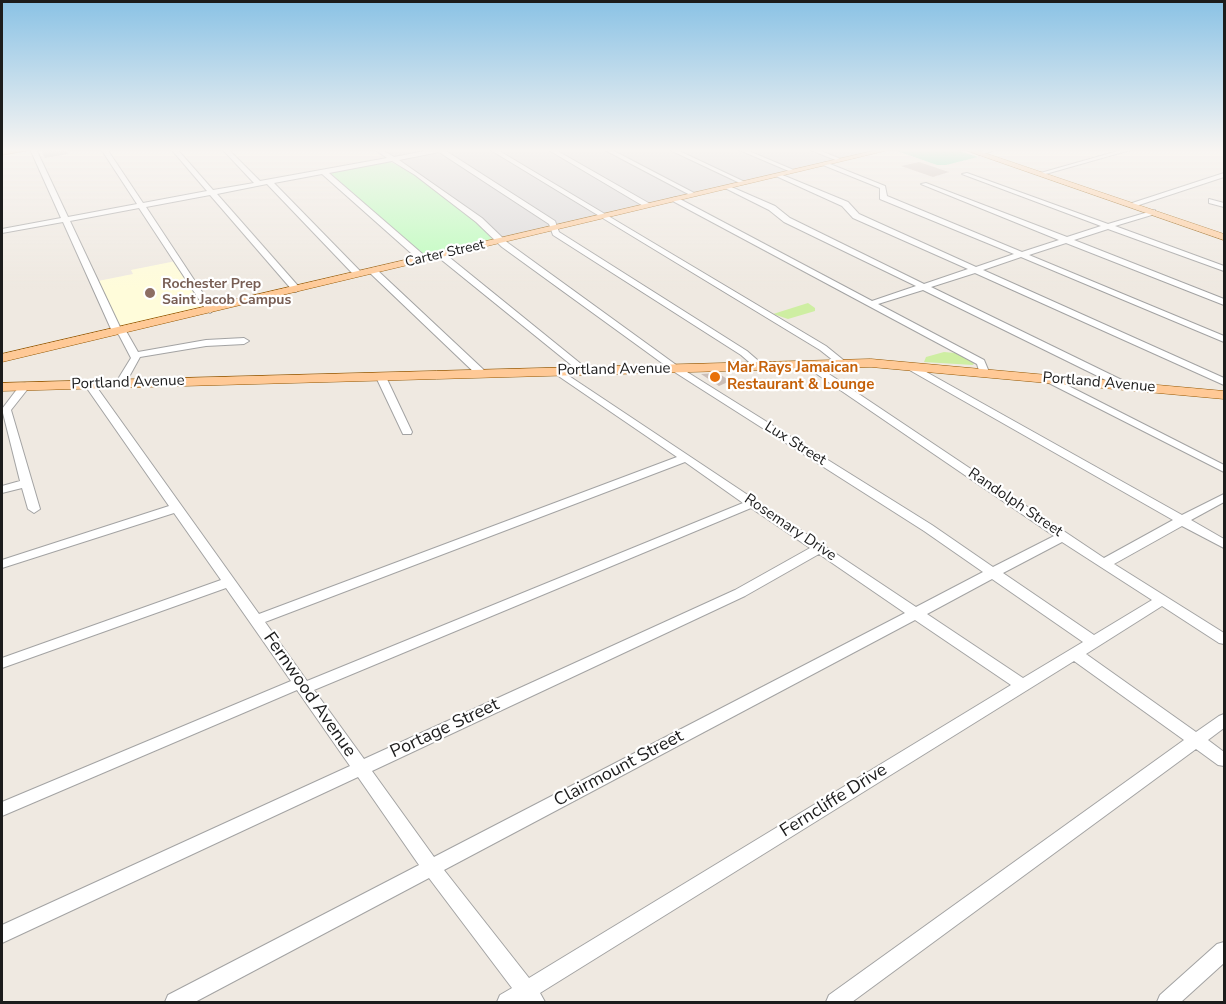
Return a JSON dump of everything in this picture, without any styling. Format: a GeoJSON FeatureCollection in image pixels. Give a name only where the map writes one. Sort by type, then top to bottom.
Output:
{"type":"FeatureCollection","features":[{"type":"Feature","properties":{"kind":"main road","name":"Carter Street"},"geometry":{"type":"LineString","coordinates":[[2,358],[690,196]]}},
{"type":"Feature","properties":{"kind":"main road"},"geometry":{"type":"LineString","coordinates":[[1103,196],[1224,237]]}},
{"type":"Feature","properties":{"kind":"main road","name":"Portland Avenue"},"geometry":{"type":"LineString","coordinates":[[2,387],[842,363],[984,372],[1224,395]]}},
{"type":"Feature","properties":{"kind":"street"},"geometry":{"type":"LineString","coordinates":[[53,196],[116,328],[135,354],[136,361],[120,384]]}},
{"type":"Feature","properties":{"kind":"street"},"geometry":{"type":"LineString","coordinates":[[136,196],[210,309]]}},
{"type":"Feature","properties":{"kind":"street"},"geometry":{"type":"LineString","coordinates":[[2,231],[186,196]]}},
{"type":"Feature","properties":{"kind":"street"},"geometry":{"type":"LineString","coordinates":[[216,196],[296,289]]}},
{"type":"Feature","properties":{"kind":"street"},"geometry":{"type":"LineString","coordinates":[[282,196],[358,274]]}},
{"type":"Feature","properties":{"kind":"street"},"geometry":{"type":"LineString","coordinates":[[351,196],[423,259]]}},
{"type":"Feature","properties":{"kind":"street","name":"Lux Street"},"geometry":{"type":"LineString","coordinates":[[447,196],[500,241],[676,369],[928,528],[1093,642]]}},
{"type":"Feature","properties":{"kind":"street"},"geometry":{"type":"LineString","coordinates":[[512,196],[552,223],[556,233],[744,353],[759,366]]}},
{"type":"Feature","properties":{"kind":"street"},"geometry":{"type":"LineString","coordinates":[[568,196],[823,348],[842,363]]}},
{"type":"Feature","properties":{"kind":"street"},"geometry":{"type":"LineString","coordinates":[[632,196],[648,205]]}},
{"type":"Feature","properties":{"kind":"street"},"geometry":{"type":"LineString","coordinates":[[746,196],[772,208],[787,220],[1126,386]]}},
{"type":"Feature","properties":{"kind":"street"},"geometry":{"type":"LineString","coordinates":[[825,196],[844,204],[856,216],[1224,382]]}},
{"type":"Feature","properties":{"kind":"street"},"geometry":{"type":"LineString","coordinates":[[883,196],[1224,339]]}},
{"type":"Feature","properties":{"kind":"street"},"geometry":{"type":"LineString","coordinates":[[954,196],[1224,302]]}},
{"type":"Feature","properties":{"kind":"street"},"geometry":{"type":"LineString","coordinates":[[1026,196],[1224,268]]}},
{"type":"Feature","properties":{"kind":"street"},"geometry":{"type":"LineString","coordinates":[[1130,205],[1159,196]]}},
{"type":"Feature","properties":{"kind":"street"},"geometry":{"type":"LineString","coordinates":[[673,200],[981,362],[984,372]]}},
{"type":"Feature","properties":{"kind":"street"},"geometry":{"type":"LineString","coordinates":[[1212,201],[1224,205]]}},
{"type":"Feature","properties":{"kind":"street"},"geometry":{"type":"LineString","coordinates":[[870,304],[1152,212]]}},
{"type":"Feature","properties":{"kind":"street"},"geometry":{"type":"LineString","coordinates":[[441,255],[584,370]]}},
{"type":"Feature","properties":{"kind":"street"},"geometry":{"type":"LineString","coordinates":[[373,271],[482,374]]}},
{"type":"Feature","properties":{"kind":"street"},"geometry":{"type":"LineString","coordinates":[[135,354],[206,343],[244,340]]}},
{"type":"Feature","properties":{"kind":"street","name":"Randolph Street"},"geometry":{"type":"LineString","coordinates":[[808,364],[1104,564],[1224,639]]}},
{"type":"Feature","properties":{"kind":"street"},"geometry":{"type":"LineString","coordinates":[[909,366],[1224,544]]}},
{"type":"Feature","properties":{"kind":"street","name":"Rosemary Drive"},"geometry":{"type":"LineString","coordinates":[[557,371],[1022,685]]}},
{"type":"Feature","properties":{"kind":"street"},"geometry":{"type":"LineString","coordinates":[[381,376],[407,432]]}},
{"type":"Feature","properties":{"kind":"street"},"geometry":{"type":"LineString","coordinates":[[1047,378],[1224,469]]}},
{"type":"Feature","properties":{"kind":"street","name":"Fernwood Avenue"},"geometry":{"type":"LineString","coordinates":[[89,384],[431,867],[530,997]]}},
{"type":"Feature","properties":{"kind":"street"},"geometry":{"type":"LineString","coordinates":[[25,386],[6,410],[34,509]]}},
{"type":"Feature","properties":{"kind":"street"},"geometry":{"type":"LineString","coordinates":[[256,620],[686,458]]}},
{"type":"Feature","properties":{"kind":"street"},"geometry":{"type":"LineString","coordinates":[[2,490],[26,483]]}},
{"type":"Feature","properties":{"kind":"street"},"geometry":{"type":"LineString","coordinates":[[1104,564],[1224,497]]}},
{"type":"Feature","properties":{"kind":"street"},"geometry":{"type":"LineString","coordinates":[[2,808],[753,503]]}},
{"type":"Feature","properties":{"kind":"street"},"geometry":{"type":"LineString","coordinates":[[2,564],[177,508]]}},
{"type":"Feature","properties":{"kind":"street","name":"Clairmount Street"},"geometry":{"type":"LineString","coordinates":[[175,1002],[1063,536]]}},
{"type":"Feature","properties":{"kind":"street","name":"Portage Street"},"geometry":{"type":"LineString","coordinates":[[2,934],[740,592],[820,548]]}},
{"type":"Feature","properties":{"kind":"street"},"geometry":{"type":"LineString","coordinates":[[2,663],[230,582]]}},
{"type":"Feature","properties":{"kind":"street","name":"Ferncliffe Drive"},"geometry":{"type":"LineString","coordinates":[[507,1002],[530,997],[1022,685],[1162,600]]}},
{"type":"Feature","properties":{"kind":"street"},"geometry":{"type":"LineString","coordinates":[[1074,653],[1224,760]]}},
{"type":"Feature","properties":{"kind":"street"},"geometry":{"type":"LineString","coordinates":[[836,1002],[1224,720]]}},
{"type":"Feature","properties":{"kind":"street"},"geometry":{"type":"LineString","coordinates":[[1167,1002],[1224,951]]}},
{"type":"Feature","properties":{"kind":"shaded area"},"geometry":{"type":"Polygon","coordinates":[[[440,196],[690,196],[500,241],[440,196]]]}},
{"type":"Feature","properties":{"kind":"shaded area","name":"Rochester Prep Saint Jacob Campus"},"geometry":{"type":"Polygon","coordinates":[[[176,261],[205,307],[119,327],[98,281],[133,274],[131,270],[176,261]]]}},
{"type":"Feature","properties":{"kind":"green space"},"geometry":{"type":"Polygon","coordinates":[[[356,196],[445,196],[473,219],[492,239],[424,256],[356,196]]]}},
{"type":"Feature","properties":{"kind":"green space"},"geometry":{"type":"Polygon","coordinates":[[[808,303],[815,308],[815,311],[788,319],[773,314],[808,303]]]}},
{"type":"Feature","properties":{"kind":"green space"},"geometry":{"type":"Polygon","coordinates":[[[944,352],[955,353],[974,363],[973,365],[924,362],[926,357],[944,352]]]}},
{"type":"Feature","properties":{"kind":"building","name":"Mar Rays Jamaican Restaurant & Lounge"},"geometry":{"type":"Polygon","coordinates":[[[718,373],[730,381],[719,386],[701,374],[718,373]]]}},
{"type":"Feature","properties":{"kind":"place","name":"Rochester Prep Saint Jacob Campus"},"geometry":{"type":"Point","coordinates":[150,293]}},
{"type":"Feature","properties":{"kind":"place","name":"Mar Rays Jamaican Restaurant & Lounge"},"geometry":{"type":"Point","coordinates":[715,377]}}]}
